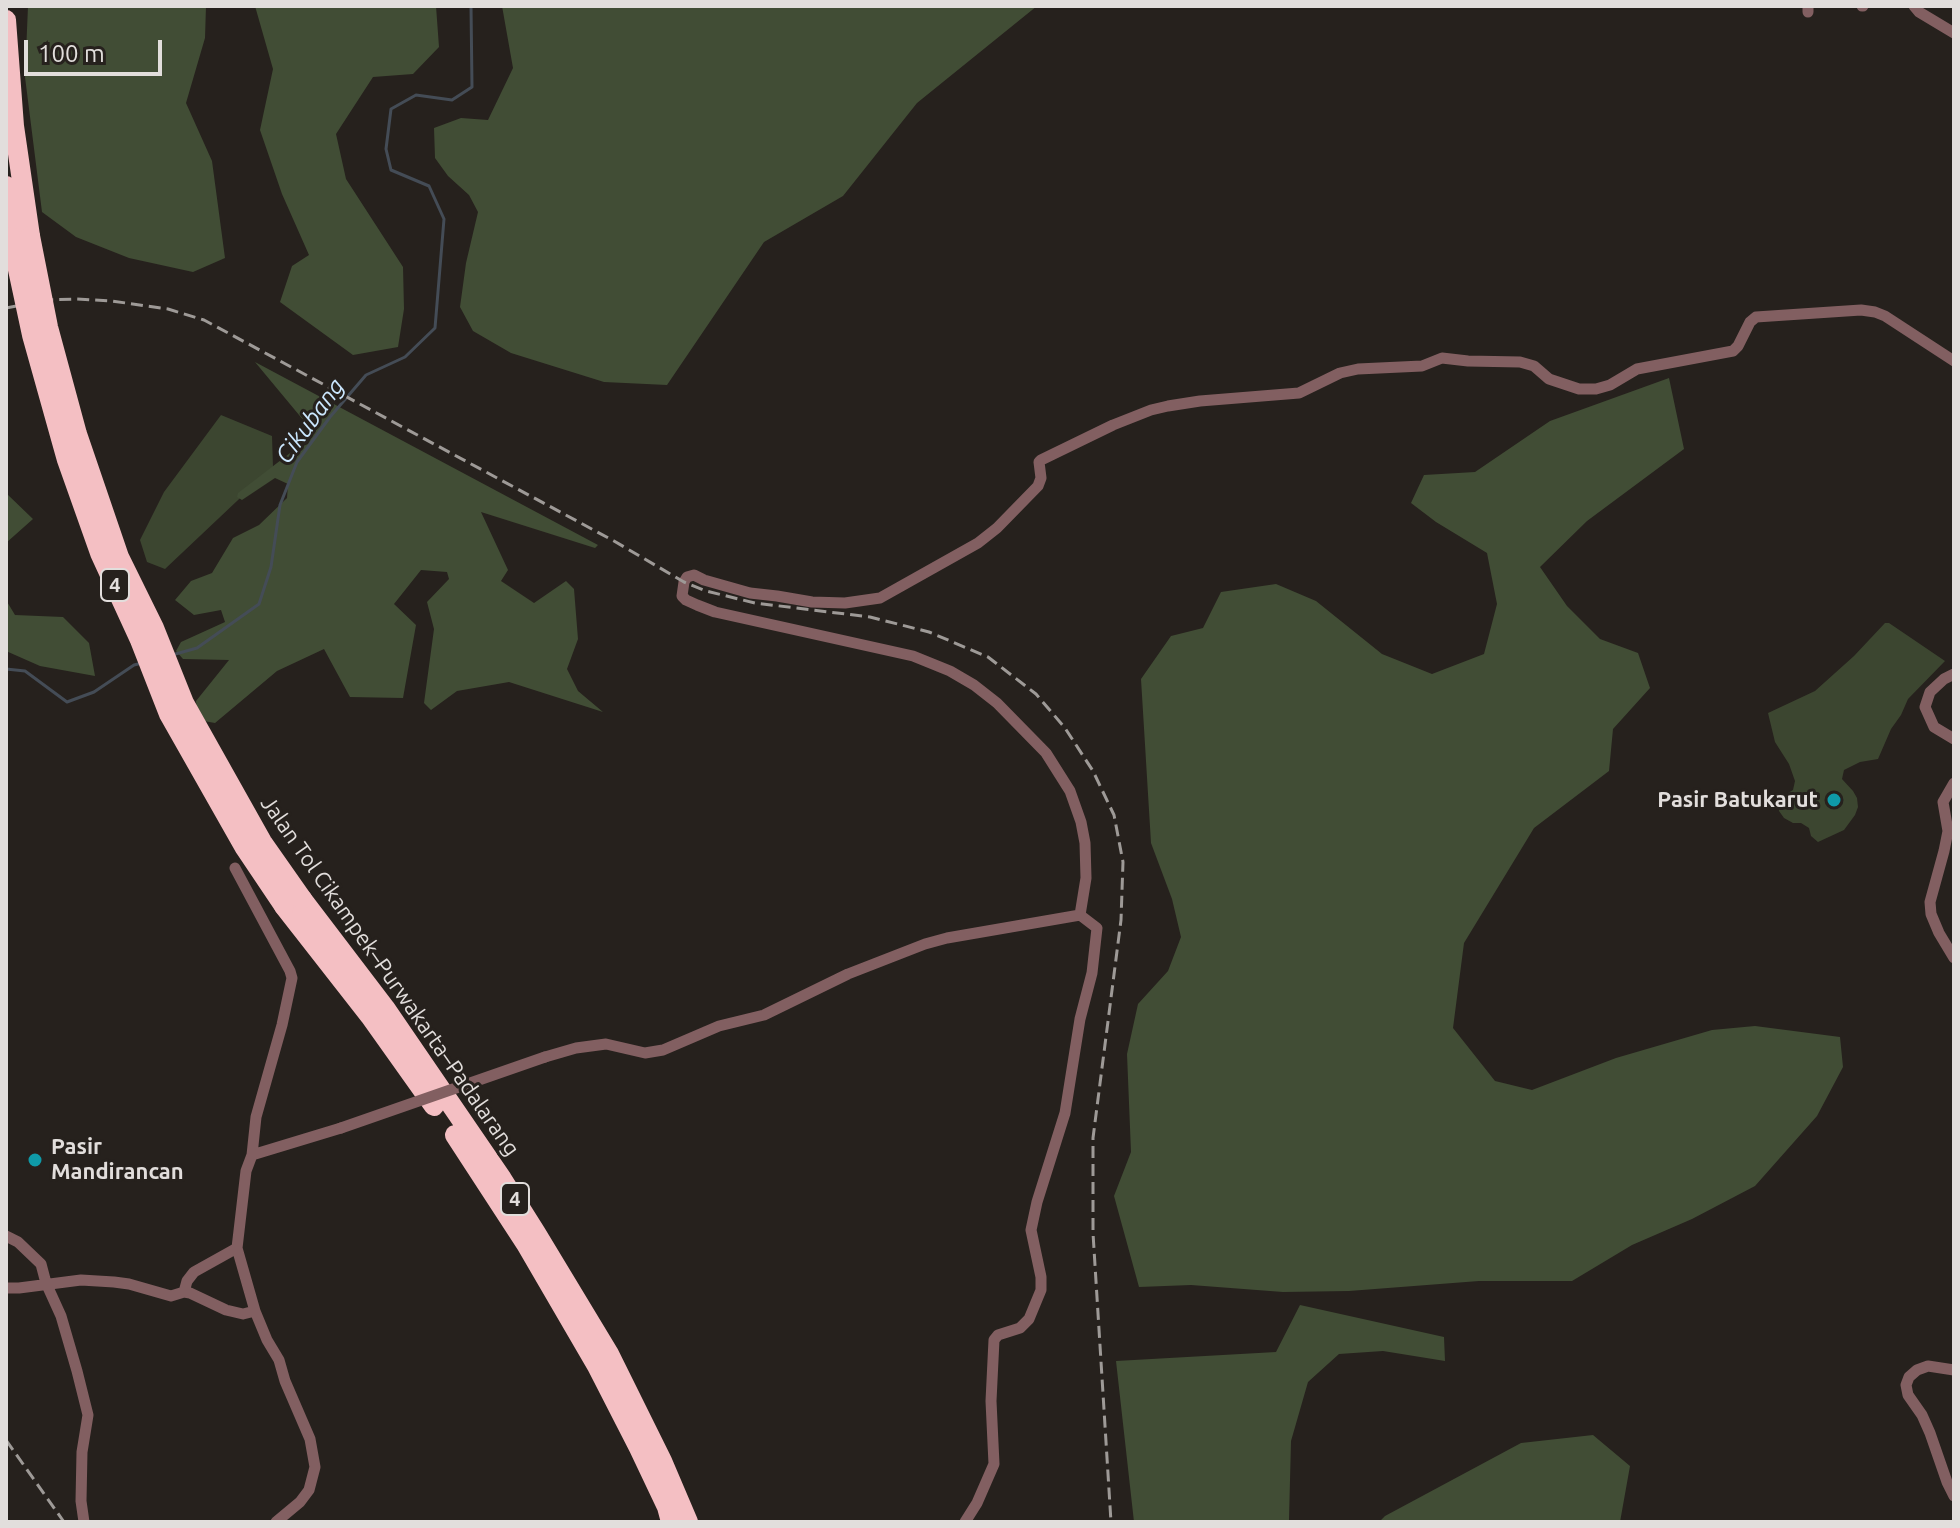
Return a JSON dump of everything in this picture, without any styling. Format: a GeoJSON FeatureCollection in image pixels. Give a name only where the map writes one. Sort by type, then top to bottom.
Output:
{"type":"FeatureCollection","features":[{"type":"Feature","properties":{"kind":"highway","name":"Jalan Tol Cikampek–Purwakarta–Padalarang"},"geometry":{"type":"LineString","coordinates":[[6,20],[20,236],[32,335],[67,460],[100,553],[140,640],[169,714],[245,848],[385,1008],[502,1179],[609,1354],[662,1461],[688,1522]]}},
{"type":"Feature","properties":{"kind":"highway","name":"Jalan Tol Cikampek–Purwakarta–Padalarang"},"geometry":{"type":"LineString","coordinates":[[6,186],[20,236]]}},
{"type":"Feature","properties":{"kind":"highway","name":"Jalan Tol Cikampek–Purwakarta–Padalarang"},"geometry":{"type":"LineString","coordinates":[[293,903],[450,1127],[526,1244],[597,1366],[667,1507],[671,1522]]}},
{"type":"Feature","properties":{"kind":"street"},"geometry":{"type":"LineString","coordinates":[[1914,6],[1954,33]]}},
{"type":"Feature","properties":{"kind":"street"},"geometry":{"type":"LineString","coordinates":[[1080,915],[1086,878],[1085,843],[1070,791],[1046,753],[997,703],[950,671],[913,656],[715,612],[697,605],[682,596],[687,577],[694,575],[750,593],[812,602],[845,603],[880,598],[978,543],[997,528],[1039,485],[1041,460],[1113,425],[1168,406],[1299,393],[1340,373],[1358,369],[1422,366],[1442,358],[1520,362],[1532,364],[1555,381],[1579,389],[1596,389],[1610,385],[1637,369],[1733,351],[1756,317],[1861,310],[1885,316],[1954,361]]}},
{"type":"Feature","properties":{"kind":"street"},"geometry":{"type":"LineString","coordinates":[[1954,674],[1930,692],[1925,707],[1934,727],[1954,739]]}},
{"type":"Feature","properties":{"kind":"street"},"geometry":{"type":"LineString","coordinates":[[1954,783],[1943,802],[1948,831],[1930,902],[1939,933],[1954,958]]}},
{"type":"Feature","properties":{"kind":"street"},"geometry":{"type":"LineString","coordinates":[[235,868],[292,978],[256,1117],[237,1248],[255,1311],[279,1360],[310,1439],[315,1467],[309,1490],[276,1522]]}},
{"type":"Feature","properties":{"kind":"street"},"geometry":{"type":"LineString","coordinates":[[252,1155],[576,1048],[606,1044],[651,1053],[719,1026],[764,1015],[848,974],[925,944],[974,932],[1080,915],[1097,928],[1096,941],[1065,1113],[1031,1230],[1041,1290],[1029,1319],[1020,1328],[998,1335],[995,1339],[991,1401],[994,1463],[965,1522]]}},
{"type":"Feature","properties":{"kind":"street"},"geometry":{"type":"LineString","coordinates":[[6,1236],[18,1242],[41,1264],[61,1316],[88,1415],[82,1452],[84,1522]]}},
{"type":"Feature","properties":{"kind":"street"},"geometry":{"type":"LineString","coordinates":[[184,1292],[194,1272],[237,1248]]}},
{"type":"Feature","properties":{"kind":"street"},"geometry":{"type":"LineString","coordinates":[[6,1288],[81,1280],[114,1282],[171,1296],[184,1292],[243,1314],[255,1311]]}},
{"type":"Feature","properties":{"kind":"street"},"geometry":{"type":"LineString","coordinates":[[1954,1370],[1928,1366],[1917,1370],[1906,1385],[1908,1395],[1930,1433],[1954,1496]]}},
{"type":"Feature","properties":{"kind":"green space"},"geometry":{"type":"Polygon","coordinates":[[[28,6],[206,6],[205,38],[186,103],[212,161],[225,258],[193,272],[129,258],[76,237],[42,212],[25,77],[28,6]]]}},
{"type":"Feature","properties":{"kind":"green space"},"geometry":{"type":"Polygon","coordinates":[[[255,6],[436,6],[439,47],[413,74],[373,77],[336,134],[346,179],[403,267],[404,309],[398,347],[353,355],[280,302],[292,266],[309,255],[282,194],[260,130],[273,69],[255,6]]]}},
{"type":"Feature","properties":{"kind":"green space"},"geometry":{"type":"Polygon","coordinates":[[[502,6],[1037,6],[917,103],[843,196],[764,242],[667,385],[604,382],[511,353],[473,331],[460,307],[478,212],[469,195],[448,176],[435,158],[434,128],[461,118],[488,120],[513,68],[502,6]]]}},
{"type":"Feature","properties":{"kind":"green space"},"geometry":{"type":"Polygon","coordinates":[[[255,362],[598,545],[595,548],[481,512],[508,570],[501,581],[534,603],[566,581],[574,589],[578,639],[567,669],[578,691],[603,712],[509,682],[457,691],[431,710],[424,703],[434,629],[427,602],[449,579],[447,572],[421,570],[394,604],[416,625],[403,698],[350,697],[324,649],[277,671],[215,723],[198,720],[196,701],[229,660],[183,659],[176,651],[181,642],[225,622],[221,610],[194,615],[175,600],[191,581],[212,573],[233,538],[259,525],[287,498],[288,484],[275,478],[242,500],[237,497],[238,493],[294,450],[308,444],[314,433],[255,362]]]}},
{"type":"Feature","properties":{"kind":"green space"},"geometry":{"type":"Polygon","coordinates":[[[1669,378],[1684,449],[1587,521],[1540,567],[1567,606],[1600,639],[1638,653],[1650,688],[1613,729],[1609,771],[1534,828],[1464,943],[1453,1028],[1495,1081],[1532,1090],[1616,1058],[1712,1030],[1755,1026],[1840,1037],[1843,1067],[1817,1116],[1755,1186],[1692,1219],[1632,1245],[1572,1281],[1479,1281],[1349,1291],[1283,1292],[1191,1285],[1139,1287],[1114,1196],[1131,1152],[1127,1054],[1138,1004],[1168,971],[1181,937],[1172,899],[1151,843],[1141,679],[1171,636],[1203,628],[1221,592],[1276,584],[1316,601],[1382,654],[1432,674],[1484,654],[1497,604],[1487,553],[1411,503],[1424,475],[1475,472],[1550,421],[1669,378]]]}},
{"type":"Feature","properties":{"kind":"green space"},"geometry":{"type":"Polygon","coordinates":[[[221,415],[272,436],[273,467],[165,569],[147,562],[140,540],[164,492],[221,415]]]}},
{"type":"Feature","properties":{"kind":"green space"},"geometry":{"type":"Polygon","coordinates":[[[6,493],[33,519],[6,543],[6,493]]]}},
{"type":"Feature","properties":{"kind":"green space"},"geometry":{"type":"Polygon","coordinates":[[[6,600],[15,615],[63,617],[89,643],[95,676],[40,666],[6,651],[6,600]]]}},
{"type":"Feature","properties":{"kind":"green space"},"geometry":{"type":"Polygon","coordinates":[[[1885,623],[1945,661],[1908,699],[1878,759],[1860,762],[1844,770],[1842,779],[1857,798],[1858,807],[1844,830],[1818,842],[1811,836],[1809,828],[1784,818],[1779,811],[1778,799],[1793,790],[1795,781],[1789,764],[1775,742],[1768,713],[1815,691],[1885,623]]]}},
{"type":"Feature","properties":{"kind":"green space"},"geometry":{"type":"Polygon","coordinates":[[[1300,1305],[1444,1337],[1445,1361],[1383,1351],[1339,1354],[1308,1382],[1291,1441],[1287,1522],[1134,1522],[1116,1361],[1276,1352],[1300,1305]]]}},
{"type":"Feature","properties":{"kind":"green space"},"geometry":{"type":"Polygon","coordinates":[[[1593,1435],[1630,1466],[1620,1522],[1379,1522],[1521,1443],[1593,1435]]]}},
{"type":"Feature","properties":{"kind":"waterway","name":"Cikubang"},"geometry":{"type":"LineString","coordinates":[[172,655],[197,648],[259,604],[271,567],[280,505],[297,462],[366,375],[405,357],[435,328],[444,219],[429,186],[391,170],[386,149],[391,109],[416,95],[452,100],[472,87],[471,6]]}},
{"type":"Feature","properties":{"kind":"waterway","name":"Cikubang"},"geometry":{"type":"LineString","coordinates":[[6,669],[25,671],[67,702],[94,692],[134,665],[142,663]]}},
{"type":"Feature","properties":{"kind":"railway"},"geometry":{"type":"LineString","coordinates":[[6,308],[47,300],[112,301],[168,309],[204,320],[614,541],[684,582],[755,603],[870,617],[929,632],[988,657],[1036,694],[1065,728],[1093,771],[1114,815],[1123,862],[1121,920],[1093,1138],[1093,1233],[1111,1522]]}},
{"type":"Feature","properties":{"kind":"railway"},"geometry":{"type":"LineString","coordinates":[[6,1440],[64,1522]]}},
{"type":"Feature","properties":{"kind":"place","name":"Pasir Batukarut"},"geometry":{"type":"Point","coordinates":[1834,800]}},
{"type":"Feature","properties":{"kind":"place","name":"Pasir Mandirancan"},"geometry":{"type":"Point","coordinates":[35,1160]}}]}
